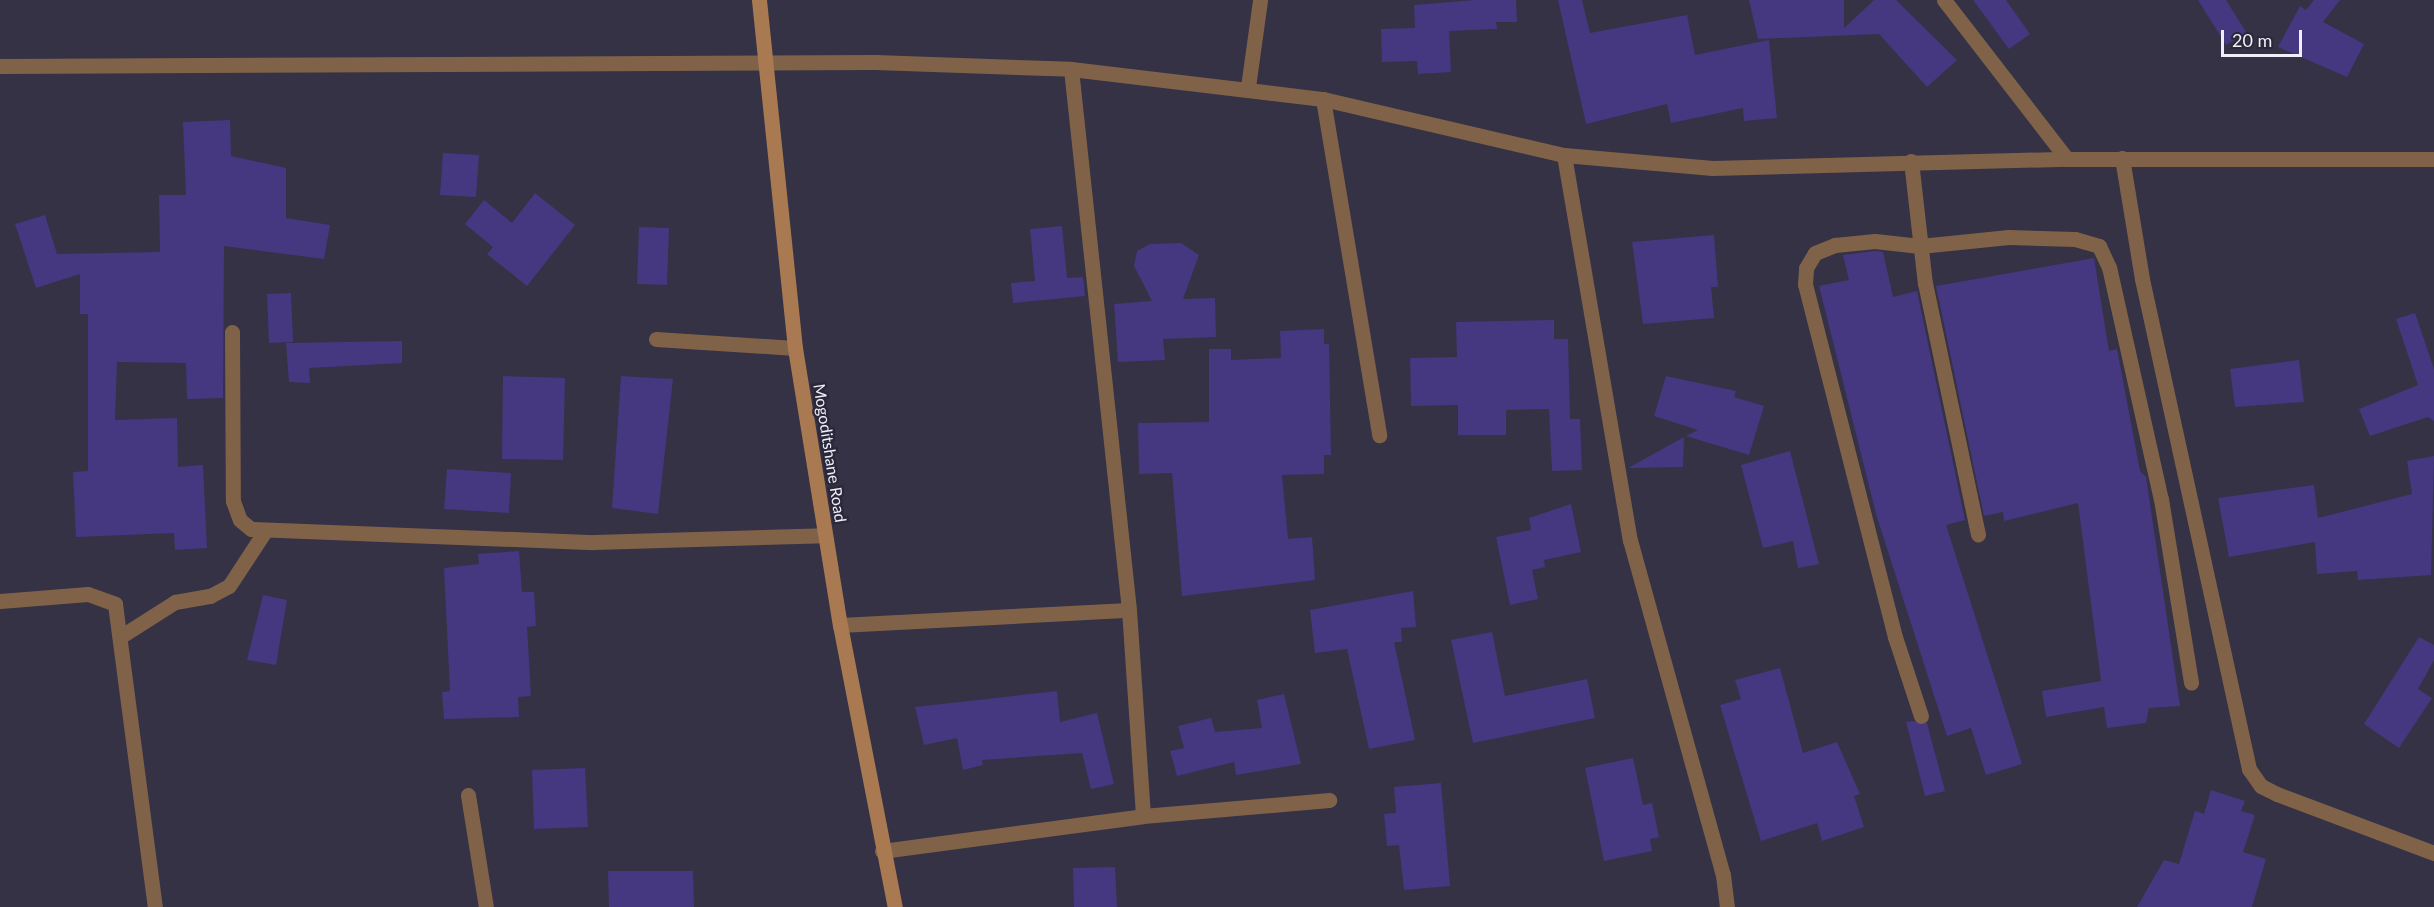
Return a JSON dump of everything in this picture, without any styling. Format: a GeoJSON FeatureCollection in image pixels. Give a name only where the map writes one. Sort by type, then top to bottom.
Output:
{"type":"FeatureCollection","features":[{"type":"Feature","properties":{"kind":"main road","name":"Mogoditshane Road"},"geometry":{"type":"LineString","coordinates":[[759,0],[795,348],[840,625],[882,851],[895,907]]}},
{"type":"Feature","properties":{"kind":"street"},"geometry":{"type":"LineString","coordinates":[[1248,87],[1260,0]]}},
{"type":"Feature","properties":{"kind":"street"},"geometry":{"type":"LineString","coordinates":[[1944,0],[2067,159]]}},
{"type":"Feature","properties":{"kind":"street"},"geometry":{"type":"LineString","coordinates":[[0,66],[875,62],[1071,69],[1248,87],[1323,99],[1564,155],[1712,168],[1911,161],[2122,158],[2434,159]]}},
{"type":"Feature","properties":{"kind":"street"},"geometry":{"type":"LineString","coordinates":[[1071,69],[1129,610],[1143,816]]}},
{"type":"Feature","properties":{"kind":"street"},"geometry":{"type":"LineString","coordinates":[[1323,99],[1379,435]]}},
{"type":"Feature","properties":{"kind":"street"},"geometry":{"type":"LineString","coordinates":[[1564,155],[1630,540],[1723,875],[1727,907]]}},
{"type":"Feature","properties":{"kind":"street"},"geometry":{"type":"LineString","coordinates":[[2122,158],[2145,291],[2249,769],[2261,786],[2277,794],[2434,853]]}},
{"type":"Feature","properties":{"kind":"street"},"geometry":{"type":"LineString","coordinates":[[1911,161],[1920,246],[1978,534]]}},
{"type":"Feature","properties":{"kind":"street"},"geometry":{"type":"LineString","coordinates":[[1921,716],[1895,637],[1805,284],[1806,268],[1815,253],[1835,245],[1875,241],[1920,246],[2009,237],[2074,239],[2099,246],[2109,267],[2161,499],[2192,683]]}},
{"type":"Feature","properties":{"kind":"street"},"geometry":{"type":"LineString","coordinates":[[232,332],[233,501],[240,520],[265,531],[594,543],[825,535]]}},
{"type":"Feature","properties":{"kind":"street"},"geometry":{"type":"LineString","coordinates":[[656,339],[795,348]]}},
{"type":"Feature","properties":{"kind":"street"},"geometry":{"type":"LineString","coordinates":[[123,635],[175,602],[210,596],[229,586],[265,531]]}},
{"type":"Feature","properties":{"kind":"street"},"geometry":{"type":"LineString","coordinates":[[0,601],[99,595],[115,604],[123,635],[155,907]]}},
{"type":"Feature","properties":{"kind":"street"},"geometry":{"type":"LineString","coordinates":[[840,625],[1129,610]]}},
{"type":"Feature","properties":{"kind":"street"},"geometry":{"type":"LineString","coordinates":[[468,795],[486,907]]}},
{"type":"Feature","properties":{"kind":"street"},"geometry":{"type":"LineString","coordinates":[[882,851],[1143,816],[1329,800]]}},
{"type":"Feature","properties":{"kind":"building"},"geometry":{"type":"Polygon","coordinates":[[[1475,0],[1516,0],[1517,22],[1496,22],[1497,29],[1449,31],[1451,72],[1418,74],[1417,61],[1382,62],[1381,29],[1415,28],[1414,5],[1475,0]]]}},
{"type":"Feature","properties":{"kind":"building"},"geometry":{"type":"Polygon","coordinates":[[[1558,0],[1582,0],[1590,33],[1687,15],[1695,55],[1769,40],[1777,118],[1744,121],[1743,108],[1671,123],[1667,104],[1586,124],[1558,0]]]}},
{"type":"Feature","properties":{"kind":"building"},"geometry":{"type":"Polygon","coordinates":[[[1749,0],[1844,0],[1844,28],[1874,0],[1896,0],[1957,60],[1927,87],[1879,34],[1758,39],[1749,0]]]}},
{"type":"Feature","properties":{"kind":"building"},"geometry":{"type":"Polygon","coordinates":[[[1973,0],[2006,0],[2030,34],[2009,49],[1973,0]]]}},
{"type":"Feature","properties":{"kind":"building"},"geometry":{"type":"Polygon","coordinates":[[[2198,0],[2226,0],[2246,32],[2226,45],[2198,0]]]}},
{"type":"Feature","properties":{"kind":"building"},"geometry":{"type":"Polygon","coordinates":[[[2314,0],[2340,0],[2323,22],[2364,44],[2347,77],[2278,47],[2300,6],[2306,10],[2314,0]]]}},
{"type":"Feature","properties":{"kind":"building"},"geometry":{"type":"Polygon","coordinates":[[[230,120],[231,156],[286,168],[286,218],[330,225],[324,259],[224,246],[223,398],[187,399],[186,363],[117,362],[115,420],[177,418],[178,467],[203,465],[207,548],[175,550],[174,533],[76,537],[73,472],[88,471],[88,314],[80,314],[80,274],[36,288],[15,224],[45,215],[57,254],[160,252],[159,195],[186,195],[183,122],[230,120]]]}},
{"type":"Feature","properties":{"kind":"building"},"geometry":{"type":"Polygon","coordinates":[[[443,153],[479,155],[476,197],[440,195],[443,153]]]}},
{"type":"Feature","properties":{"kind":"building"},"geometry":{"type":"Polygon","coordinates":[[[535,193],[575,225],[527,286],[487,254],[493,247],[465,224],[484,200],[512,223],[535,193]]]}},
{"type":"Feature","properties":{"kind":"building"},"geometry":{"type":"Polygon","coordinates":[[[1062,226],[1067,278],[1083,277],[1085,296],[1013,303],[1011,283],[1035,281],[1030,229],[1062,226]]]}},
{"type":"Feature","properties":{"kind":"building"},"geometry":{"type":"Polygon","coordinates":[[[639,227],[669,228],[667,285],[637,284],[639,227]]]}},
{"type":"Feature","properties":{"kind":"building"},"geometry":{"type":"Polygon","coordinates":[[[1714,235],[1718,287],[1711,287],[1714,318],[1643,324],[1632,242],[1714,235]]]}},
{"type":"Feature","properties":{"kind":"building"},"geometry":{"type":"Polygon","coordinates":[[[1181,243],[1199,255],[1183,299],[1215,298],[1216,337],[1163,339],[1165,360],[1118,362],[1114,304],[1152,301],[1134,266],[1137,251],[1150,244],[1181,243]]]}},
{"type":"Feature","properties":{"kind":"building"},"geometry":{"type":"Polygon","coordinates":[[[1883,252],[1893,297],[1917,291],[1965,520],[1946,525],[2022,764],[1986,775],[1971,728],[1947,736],[1876,514],[1819,286],[1849,280],[1843,255],[1883,252]]]}},
{"type":"Feature","properties":{"kind":"building"},"geometry":{"type":"Polygon","coordinates":[[[2094,258],[2109,351],[2117,349],[2140,471],[2146,477],[2180,706],[2149,708],[2146,723],[2107,728],[2104,707],[2046,717],[2042,691],[2101,681],[2078,503],[2004,521],[2003,512],[1984,516],[1936,286],[2094,258]]]}},
{"type":"Feature","properties":{"kind":"building"},"geometry":{"type":"Polygon","coordinates":[[[291,293],[293,342],[269,343],[267,294],[291,293]]]}},
{"type":"Feature","properties":{"kind":"building"},"geometry":{"type":"Polygon","coordinates":[[[2415,313],[2434,369],[2434,421],[2428,417],[2370,436],[2359,409],[2418,385],[2396,319],[2415,313]]]}},
{"type":"Feature","properties":{"kind":"building"},"geometry":{"type":"Polygon","coordinates":[[[1554,320],[1554,339],[1568,339],[1570,419],[1580,419],[1582,470],[1552,471],[1549,409],[1506,410],[1506,435],[1458,435],[1458,405],[1411,406],[1410,358],[1457,357],[1456,322],[1554,320]]]}},
{"type":"Feature","properties":{"kind":"building"},"geometry":{"type":"Polygon","coordinates":[[[1324,329],[1324,344],[1329,344],[1331,455],[1324,455],[1324,474],[1282,475],[1288,539],[1312,537],[1315,580],[1182,596],[1172,473],[1139,474],[1138,423],[1209,422],[1209,349],[1231,349],[1231,360],[1281,358],[1280,331],[1324,329]]]}},
{"type":"Feature","properties":{"kind":"building"},"geometry":{"type":"Polygon","coordinates":[[[402,341],[402,363],[309,368],[310,383],[289,382],[286,343],[402,341]]]}},
{"type":"Feature","properties":{"kind":"building"},"geometry":{"type":"Polygon","coordinates":[[[2299,360],[2304,402],[2235,407],[2230,369],[2299,360]]]}},
{"type":"Feature","properties":{"kind":"building"},"geometry":{"type":"Polygon","coordinates":[[[503,376],[565,378],[563,460],[502,459],[503,376]]]}},
{"type":"Feature","properties":{"kind":"building"},"geometry":{"type":"Polygon","coordinates":[[[621,376],[673,379],[658,514],[612,508],[621,376]]]}},
{"type":"Feature","properties":{"kind":"building"},"geometry":{"type":"Polygon","coordinates":[[[1666,376],[1736,391],[1734,397],[1764,406],[1749,455],[1686,436],[1698,430],[1654,416],[1666,376]]]}},
{"type":"Feature","properties":{"kind":"building"},"geometry":{"type":"Polygon","coordinates":[[[1684,437],[1683,467],[1628,468],[1684,437]]]}},
{"type":"Feature","properties":{"kind":"building"},"geometry":{"type":"Polygon","coordinates":[[[1790,451],[1819,564],[1798,568],[1793,541],[1763,548],[1741,465],[1790,451]]]}},
{"type":"Feature","properties":{"kind":"building"},"geometry":{"type":"Polygon","coordinates":[[[2434,456],[2431,575],[2358,580],[2357,571],[2317,574],[2315,542],[2229,557],[2218,498],[2314,485],[2318,518],[2412,494],[2407,461],[2434,456]]]}},
{"type":"Feature","properties":{"kind":"building"},"geometry":{"type":"Polygon","coordinates":[[[447,469],[511,473],[509,513],[444,509],[447,469]]]}},
{"type":"Feature","properties":{"kind":"building"},"geometry":{"type":"Polygon","coordinates":[[[1571,504],[1581,552],[1544,560],[1545,567],[1532,570],[1538,599],[1510,605],[1496,537],[1531,530],[1529,518],[1571,504]]]}},
{"type":"Feature","properties":{"kind":"building"},"geometry":{"type":"Polygon","coordinates":[[[519,551],[522,592],[534,592],[536,626],[527,627],[531,696],[518,697],[519,717],[444,719],[442,692],[450,691],[444,568],[479,564],[478,554],[519,551]]]}},
{"type":"Feature","properties":{"kind":"building"},"geometry":{"type":"Polygon","coordinates":[[[1413,591],[1416,627],[1401,628],[1402,642],[1394,642],[1415,740],[1369,749],[1347,649],[1315,653],[1310,610],[1413,591]]]}},
{"type":"Feature","properties":{"kind":"building"},"geometry":{"type":"Polygon","coordinates":[[[263,595],[287,600],[276,665],[247,660],[263,595]]]}},
{"type":"Feature","properties":{"kind":"building"},"geometry":{"type":"Polygon","coordinates":[[[1492,632],[1505,696],[1587,679],[1595,718],[1473,743],[1451,640],[1492,632]]]}},
{"type":"Feature","properties":{"kind":"building"},"geometry":{"type":"Polygon","coordinates":[[[2419,637],[2434,645],[2434,660],[2418,689],[2432,698],[2399,748],[2364,724],[2419,637]]]}},
{"type":"Feature","properties":{"kind":"building"},"geometry":{"type":"Polygon","coordinates":[[[1780,668],[1803,753],[1837,742],[1860,794],[1854,796],[1864,827],[1822,841],[1817,823],[1761,841],[1720,705],[1741,699],[1735,680],[1780,668]]]}},
{"type":"Feature","properties":{"kind":"building"},"geometry":{"type":"Polygon","coordinates":[[[1057,691],[1060,722],[1097,713],[1114,784],[1091,789],[1082,753],[982,760],[983,765],[963,770],[957,738],[924,745],[915,707],[1057,691]]]}},
{"type":"Feature","properties":{"kind":"building"},"geometry":{"type":"Polygon","coordinates":[[[1284,694],[1301,764],[1236,775],[1234,762],[1177,776],[1170,751],[1184,748],[1178,726],[1211,718],[1215,732],[1262,728],[1257,700],[1284,694]]]}},
{"type":"Feature","properties":{"kind":"building"},"geometry":{"type":"Polygon","coordinates":[[[1906,722],[1927,723],[1945,791],[1925,796],[1906,722]]]}},
{"type":"Feature","properties":{"kind":"building"},"geometry":{"type":"Polygon","coordinates":[[[1633,758],[1643,805],[1652,803],[1659,837],[1650,839],[1652,851],[1604,861],[1585,768],[1633,758]]]}},
{"type":"Feature","properties":{"kind":"building"},"geometry":{"type":"Polygon","coordinates":[[[585,768],[588,827],[534,829],[532,770],[585,768]]]}},
{"type":"Feature","properties":{"kind":"building"},"geometry":{"type":"Polygon","coordinates":[[[1441,783],[1450,886],[1404,890],[1399,845],[1387,846],[1384,814],[1396,813],[1394,787],[1441,783]]]}},
{"type":"Feature","properties":{"kind":"building"},"geometry":{"type":"Polygon","coordinates":[[[2211,790],[2245,801],[2241,811],[2255,815],[2243,852],[2266,859],[2252,907],[2137,907],[2164,860],[2179,864],[2195,811],[2204,814],[2211,790]]]}},
{"type":"Feature","properties":{"kind":"building"},"geometry":{"type":"Polygon","coordinates":[[[1115,867],[1117,907],[1074,907],[1073,868],[1115,867]]]}},
{"type":"Feature","properties":{"kind":"building"},"geometry":{"type":"Polygon","coordinates":[[[608,871],[693,871],[694,907],[609,907],[608,871]]]}}]}
